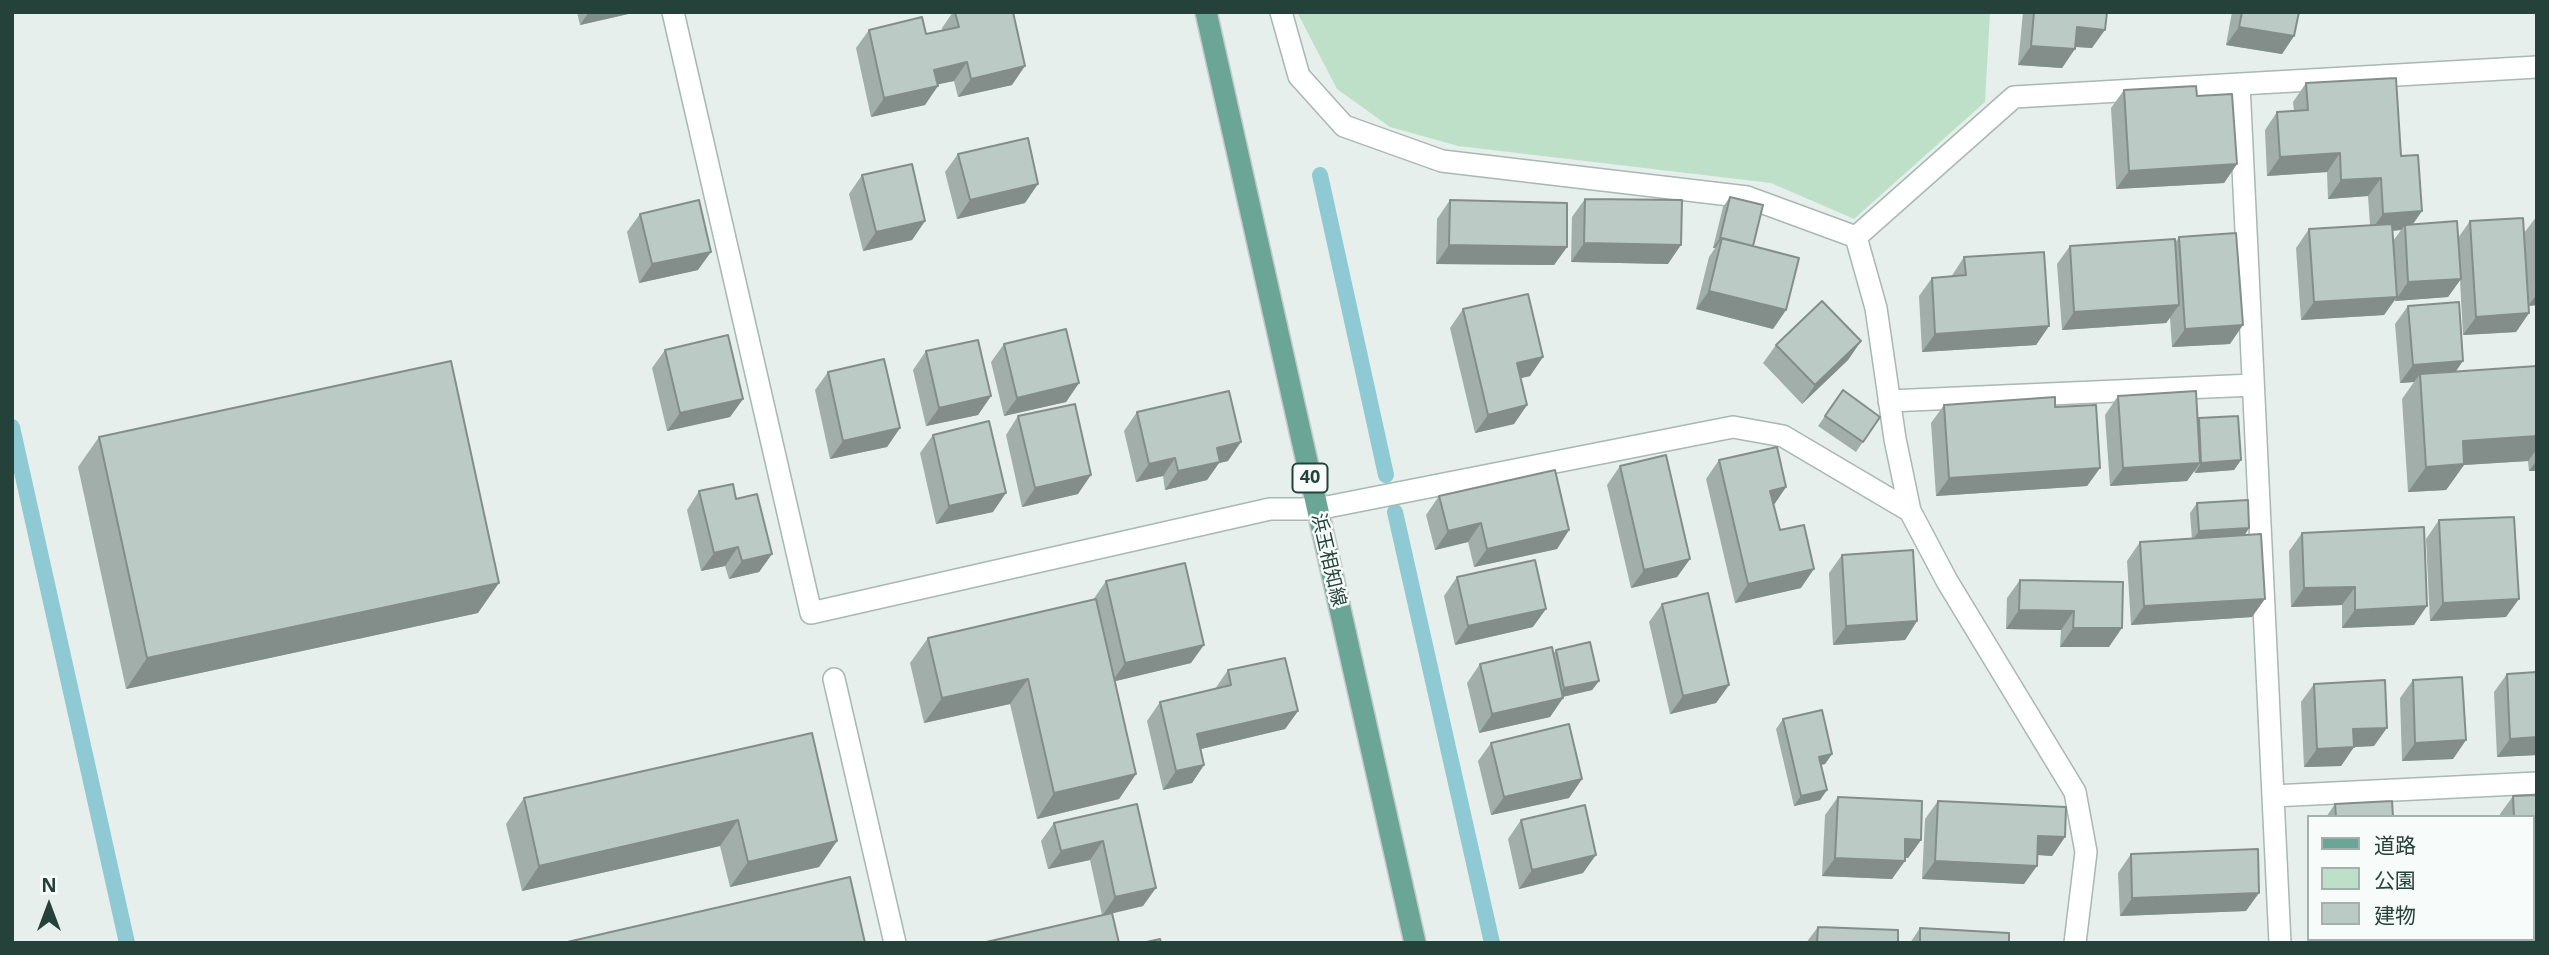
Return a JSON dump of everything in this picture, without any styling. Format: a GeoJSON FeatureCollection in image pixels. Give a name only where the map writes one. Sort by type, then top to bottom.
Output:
{"type":"FeatureCollection","features":[{"type":"Feature","properties":{"kind":"main road","name":"浜玉相知線"},"geometry":{"type":"LineString","coordinates":[[1206,12],[1415,943]]}},
{"type":"Feature","properties":{"kind":"street"},"geometry":{"type":"LineString","coordinates":[[673,12],[811,613],[1270,509],[1317,509],[1733,427],[1783,436],[1910,511]]}},
{"type":"Feature","properties":{"kind":"street"},"geometry":{"type":"LineString","coordinates":[[1281,12],[1299,76],[1344,126],[1442,161],[1748,197],[1856,237]]}},
{"type":"Feature","properties":{"kind":"street"},"geometry":{"type":"LineString","coordinates":[[1856,237],[2014,97],[2537,67]]}},
{"type":"Feature","properties":{"kind":"street"},"geometry":{"type":"LineString","coordinates":[[2239,84],[2280,943]]}},
{"type":"Feature","properties":{"kind":"street"},"geometry":{"type":"LineString","coordinates":[[1856,237],[1875,308],[1910,511],[1947,581],[2075,792],[2086,852],[2075,943]]}},
{"type":"Feature","properties":{"kind":"street"},"geometry":{"type":"LineString","coordinates":[[1889,401],[2253,385]]}},
{"type":"Feature","properties":{"kind":"street"},"geometry":{"type":"LineString","coordinates":[[834,679],[895,943]]}},
{"type":"Feature","properties":{"kind":"street"},"geometry":{"type":"LineString","coordinates":[[2273,796],[2537,783]]}},
{"type":"Feature","properties":{"kind":"green space"},"geometry":{"type":"Polygon","coordinates":[[[1297,12],[1990,12],[1985,102],[1854,219],[1771,183],[1458,146],[1390,127],[1337,89],[1297,12]]]}},
{"type":"Feature","properties":{"kind":"building"},"geometry":{"type":"Polygon","coordinates":[[[955,12],[1013,12],[1025,66],[971,79],[967,62],[934,70],[938,86],[884,98],[869,30],[922,17],[926,34],[959,27],[955,12]]]}},
{"type":"Feature","properties":{"kind":"building"},"geometry":{"type":"Polygon","coordinates":[[[2034,12],[2107,12],[2105,30],[2077,27],[2075,49],[2031,46],[2034,12]]]}},
{"type":"Feature","properties":{"kind":"building"},"geometry":{"type":"Polygon","coordinates":[[[2242,12],[2299,12],[2294,36],[2239,27],[2242,12]]]}},
{"type":"Feature","properties":{"kind":"building"},"geometry":{"type":"Polygon","coordinates":[[[2396,78],[2401,156],[2418,155],[2422,211],[2383,214],[2381,178],[2341,180],[2340,153],[2280,157],[2277,112],[2308,110],[2306,83],[2396,78]]]}},
{"type":"Feature","properties":{"kind":"building"},"geometry":{"type":"Polygon","coordinates":[[[2196,86],[2197,96],[2232,94],[2237,164],[2129,171],[2124,90],[2196,86]]]}},
{"type":"Feature","properties":{"kind":"building"},"geometry":{"type":"Polygon","coordinates":[[[1028,138],[1038,184],[970,200],[958,154],[1028,138]]]}},
{"type":"Feature","properties":{"kind":"building"},"geometry":{"type":"Polygon","coordinates":[[[912,164],[925,221],[876,232],[862,175],[912,164]]]}},
{"type":"Feature","properties":{"kind":"building"},"geometry":{"type":"Polygon","coordinates":[[[1730,197],[1763,205],[1753,246],[1720,238],[1730,197]]]}},
{"type":"Feature","properties":{"kind":"building"},"geometry":{"type":"Polygon","coordinates":[[[1585,199],[1682,200],[1681,245],[1584,243],[1585,199]]]}},
{"type":"Feature","properties":{"kind":"building"},"geometry":{"type":"Polygon","coordinates":[[[699,200],[711,252],[652,264],[640,214],[699,200]]]}},
{"type":"Feature","properties":{"kind":"building"},"geometry":{"type":"Polygon","coordinates":[[[1450,200],[1567,203],[1567,247],[1449,245],[1450,200]]]}},
{"type":"Feature","properties":{"kind":"building"},"geometry":{"type":"Polygon","coordinates":[[[2523,218],[2529,313],[2476,317],[2470,221],[2523,218]]]}},
{"type":"Feature","properties":{"kind":"building"},"geometry":{"type":"Polygon","coordinates":[[[2457,221],[2461,279],[2408,282],[2405,225],[2457,221]]]}},
{"type":"Feature","properties":{"kind":"building"},"geometry":{"type":"Polygon","coordinates":[[[2392,224],[2397,297],[2314,302],[2309,229],[2392,224]]]}},
{"type":"Feature","properties":{"kind":"building"},"geometry":{"type":"Polygon","coordinates":[[[2236,233],[2243,325],[2185,329],[2179,237],[2236,233]]]}},
{"type":"Feature","properties":{"kind":"building"},"geometry":{"type":"Polygon","coordinates":[[[1722,238],[1799,258],[1786,310],[1709,291],[1722,238]]]}},
{"type":"Feature","properties":{"kind":"building"},"geometry":{"type":"Polygon","coordinates":[[[2175,239],[2179,305],[2074,312],[2070,246],[2175,239]]]}},
{"type":"Feature","properties":{"kind":"building"},"geometry":{"type":"Polygon","coordinates":[[[2044,252],[2049,326],[1935,334],[1932,278],[1966,275],[1964,257],[2044,252]]]}},
{"type":"Feature","properties":{"kind":"building"},"geometry":{"type":"Polygon","coordinates":[[[1528,294],[1543,357],[1517,363],[1527,405],[1488,415],[1463,309],[1528,294]]]}},
{"type":"Feature","properties":{"kind":"building"},"geometry":{"type":"Polygon","coordinates":[[[1822,301],[1861,341],[1815,385],[1776,345],[1822,301]]]}},
{"type":"Feature","properties":{"kind":"building"},"geometry":{"type":"Polygon","coordinates":[[[2459,302],[2463,361],[2413,365],[2408,306],[2459,302]]]}},
{"type":"Feature","properties":{"kind":"building"},"geometry":{"type":"Polygon","coordinates":[[[1066,329],[1079,383],[1017,398],[1004,344],[1066,329]]]}},
{"type":"Feature","properties":{"kind":"building"},"geometry":{"type":"Polygon","coordinates":[[[728,335],[743,399],[680,413],[665,350],[728,335]]]}},
{"type":"Feature","properties":{"kind":"building"},"geometry":{"type":"Polygon","coordinates":[[[978,340],[991,396],[939,408],[926,351],[978,340]]]}},
{"type":"Feature","properties":{"kind":"building"},"geometry":{"type":"Polygon","coordinates":[[[884,359],[900,428],[843,441],[828,372],[884,359]]]}},
{"type":"Feature","properties":{"kind":"building"},"geometry":{"type":"Polygon","coordinates":[[[451,361],[499,583],[147,658],[99,437],[451,361]]]}},
{"type":"Feature","properties":{"kind":"building"},"geometry":{"type":"Polygon","coordinates":[[[2537,366],[2537,436],[2463,441],[2464,464],[2426,467],[2420,374],[2537,366]]]}},
{"type":"Feature","properties":{"kind":"building"},"geometry":{"type":"Polygon","coordinates":[[[1843,390],[1880,417],[1863,442],[1825,416],[1843,390]]]}},
{"type":"Feature","properties":{"kind":"building"},"geometry":{"type":"Polygon","coordinates":[[[1229,391],[1241,442],[1217,448],[1220,462],[1178,471],[1175,458],[1149,464],[1137,412],[1229,391]]]}},
{"type":"Feature","properties":{"kind":"building"},"geometry":{"type":"Polygon","coordinates":[[[2196,391],[2200,463],[2123,468],[2118,396],[2196,391]]]}},
{"type":"Feature","properties":{"kind":"building"},"geometry":{"type":"Polygon","coordinates":[[[2055,397],[2055,407],[2096,405],[2100,468],[1949,478],[1944,405],[2055,397]]]}},
{"type":"Feature","properties":{"kind":"building"},"geometry":{"type":"Polygon","coordinates":[[[1075,404],[1091,475],[1035,488],[1018,416],[1075,404]]]}},
{"type":"Feature","properties":{"kind":"building"},"geometry":{"type":"Polygon","coordinates":[[[2238,416],[2241,460],[2201,463],[2199,418],[2238,416]]]}},
{"type":"Feature","properties":{"kind":"building"},"geometry":{"type":"Polygon","coordinates":[[[989,421],[1006,493],[949,506],[933,435],[989,421]]]}},
{"type":"Feature","properties":{"kind":"building"},"geometry":{"type":"Polygon","coordinates":[[[1777,447],[1786,487],[1770,491],[1780,530],[1804,525],[1814,569],[1748,584],[1719,460],[1777,447]]]}},
{"type":"Feature","properties":{"kind":"building"},"geometry":{"type":"Polygon","coordinates":[[[1666,455],[1690,559],[1644,570],[1620,466],[1666,455]]]}},
{"type":"Feature","properties":{"kind":"building"},"geometry":{"type":"Polygon","coordinates":[[[1555,470],[1569,530],[1487,549],[1481,523],[1448,531],[1439,496],[1555,470]]]}},
{"type":"Feature","properties":{"kind":"building"},"geometry":{"type":"Polygon","coordinates":[[[733,484],[736,499],[757,494],[772,554],[742,561],[738,547],[714,553],[699,491],[733,484]]]}},
{"type":"Feature","properties":{"kind":"building"},"geometry":{"type":"Polygon","coordinates":[[[2248,500],[2249,528],[2199,531],[2197,503],[2248,500]]]}},
{"type":"Feature","properties":{"kind":"building"},"geometry":{"type":"Polygon","coordinates":[[[2514,517],[2519,599],[2443,603],[2439,520],[2514,517]]]}},
{"type":"Feature","properties":{"kind":"building"},"geometry":{"type":"Polygon","coordinates":[[[2424,527],[2427,606],[2355,610],[2355,587],[2304,588],[2302,533],[2424,527]]]}},
{"type":"Feature","properties":{"kind":"building"},"geometry":{"type":"Polygon","coordinates":[[[2261,534],[2265,599],[2144,606],[2140,542],[2261,534]]]}},
{"type":"Feature","properties":{"kind":"building"},"geometry":{"type":"Polygon","coordinates":[[[1913,550],[1917,621],[1846,626],[1842,555],[1913,550]]]}},
{"type":"Feature","properties":{"kind":"building"},"geometry":{"type":"Polygon","coordinates":[[[1535,560],[1546,609],[1468,626],[1457,577],[1535,560]]]}},
{"type":"Feature","properties":{"kind":"building"},"geometry":{"type":"Polygon","coordinates":[[[1185,563],[1204,645],[1125,663],[1106,581],[1185,563]]]}},
{"type":"Feature","properties":{"kind":"building"},"geometry":{"type":"Polygon","coordinates":[[[2020,580],[2123,582],[2122,628],[2073,628],[2074,611],[2019,610],[2020,580]]]}},
{"type":"Feature","properties":{"kind":"building"},"geometry":{"type":"Polygon","coordinates":[[[1708,593],[1729,685],[1683,696],[1662,604],[1708,593]]]}},
{"type":"Feature","properties":{"kind":"building"},"geometry":{"type":"Polygon","coordinates":[[[1096,599],[1136,774],[1054,793],[1028,679],[942,698],[928,638],[1096,599]]]}},
{"type":"Feature","properties":{"kind":"building"},"geometry":{"type":"Polygon","coordinates":[[[1590,642],[1599,681],[1564,688],[1556,650],[1590,642]]]}},
{"type":"Feature","properties":{"kind":"building"},"geometry":{"type":"Polygon","coordinates":[[[1552,647],[1563,698],[1492,714],[1480,664],[1552,647]]]}},
{"type":"Feature","properties":{"kind":"building"},"geometry":{"type":"Polygon","coordinates":[[[1285,658],[1298,711],[1197,734],[1204,765],[1176,771],[1160,702],[1231,685],[1228,670],[1285,658]]]}},
{"type":"Feature","properties":{"kind":"building"},"geometry":{"type":"Polygon","coordinates":[[[2537,672],[2537,737],[2510,739],[2507,674],[2537,672]]]}},
{"type":"Feature","properties":{"kind":"building"},"geometry":{"type":"Polygon","coordinates":[[[2462,677],[2466,740],[2415,743],[2413,680],[2462,677]]]}},
{"type":"Feature","properties":{"kind":"building"},"geometry":{"type":"Polygon","coordinates":[[[2385,680],[2387,728],[2353,729],[2354,747],[2317,749],[2314,684],[2385,680]]]}},
{"type":"Feature","properties":{"kind":"building"},"geometry":{"type":"Polygon","coordinates":[[[1822,710],[1832,754],[1819,757],[1827,790],[1801,796],[1783,719],[1822,710]]]}},
{"type":"Feature","properties":{"kind":"building"},"geometry":{"type":"Polygon","coordinates":[[[1569,724],[1582,779],[1504,797],[1491,743],[1569,724]]]}},
{"type":"Feature","properties":{"kind":"building"},"geometry":{"type":"Polygon","coordinates":[[[812,733],[837,841],[748,862],[738,820],[539,866],[524,798],[812,733]]]}},
{"type":"Feature","properties":{"kind":"building"},"geometry":{"type":"Polygon","coordinates":[[[2537,795],[2537,848],[2535,815],[2514,815],[2513,796],[2537,795]]]}},
{"type":"Feature","properties":{"kind":"building"},"geometry":{"type":"Polygon","coordinates":[[[1838,797],[1922,801],[1921,840],[1905,839],[1905,861],[1835,858],[1838,797]]]}},
{"type":"Feature","properties":{"kind":"building"},"geometry":{"type":"Polygon","coordinates":[[[1938,801],[2066,807],[2065,837],[2038,836],[2037,866],[1935,861],[1938,801]]]}},
{"type":"Feature","properties":{"kind":"building"},"geometry":{"type":"Polygon","coordinates":[[[2392,801],[2393,815],[2336,815],[2335,804],[2392,801]]]}},
{"type":"Feature","properties":{"kind":"building"},"geometry":{"type":"Polygon","coordinates":[[[1137,804],[1156,888],[1115,897],[1103,841],[1061,851],[1054,823],[1137,804]]]}},
{"type":"Feature","properties":{"kind":"building"},"geometry":{"type":"Polygon","coordinates":[[[1585,805],[1596,855],[1532,870],[1521,820],[1585,805]]]}},
{"type":"Feature","properties":{"kind":"building"},"geometry":{"type":"Polygon","coordinates":[[[2258,849],[2259,893],[2132,898],[2131,854],[2258,849]]]}},
{"type":"Feature","properties":{"kind":"building"},"geometry":{"type":"Polygon","coordinates":[[[850,877],[865,943],[563,943],[850,877]]]}},
{"type":"Feature","properties":{"kind":"building"},"geometry":{"type":"Polygon","coordinates":[[[2535,885],[2537,885],[2535,938],[2535,885]]]}},
{"type":"Feature","properties":{"kind":"building"},"geometry":{"type":"Polygon","coordinates":[[[1112,913],[1119,943],[982,943],[1112,913]]]}},
{"type":"Feature","properties":{"kind":"building"},"geometry":{"type":"Polygon","coordinates":[[[1818,927],[1898,930],[1898,943],[1817,943],[1818,927]]]}},
{"type":"Feature","properties":{"kind":"building"},"geometry":{"type":"Polygon","coordinates":[[[1920,928],[2009,933],[2009,943],[1920,943],[1920,928]]]}},
{"type":"Feature","properties":{"kind":"building"},"geometry":{"type":"Polygon","coordinates":[[[1160,939],[1161,943],[1142,943],[1160,939]]]}},
{"type":"Feature","properties":{"kind":"building"},"geometry":{"type":"Polygon","coordinates":[[[2394,941],[2395,943],[2330,943],[2394,941]]]}},
{"type":"Feature","properties":{"kind":"building"},"geometry":{"type":"Polygon","coordinates":[[[2440,941],[2489,941],[2489,943],[2440,941]]]}},
{"type":"Feature","properties":{"kind":"waterway"},"geometry":{"type":"LineString","coordinates":[[1320,175],[1386,475]]}},
{"type":"Feature","properties":{"kind":"waterway"},"geometry":{"type":"LineString","coordinates":[[12,427],[127,943]]}},
{"type":"Feature","properties":{"kind":"waterway"},"geometry":{"type":"LineString","coordinates":[[1395,512],[1492,943]]}}]}
